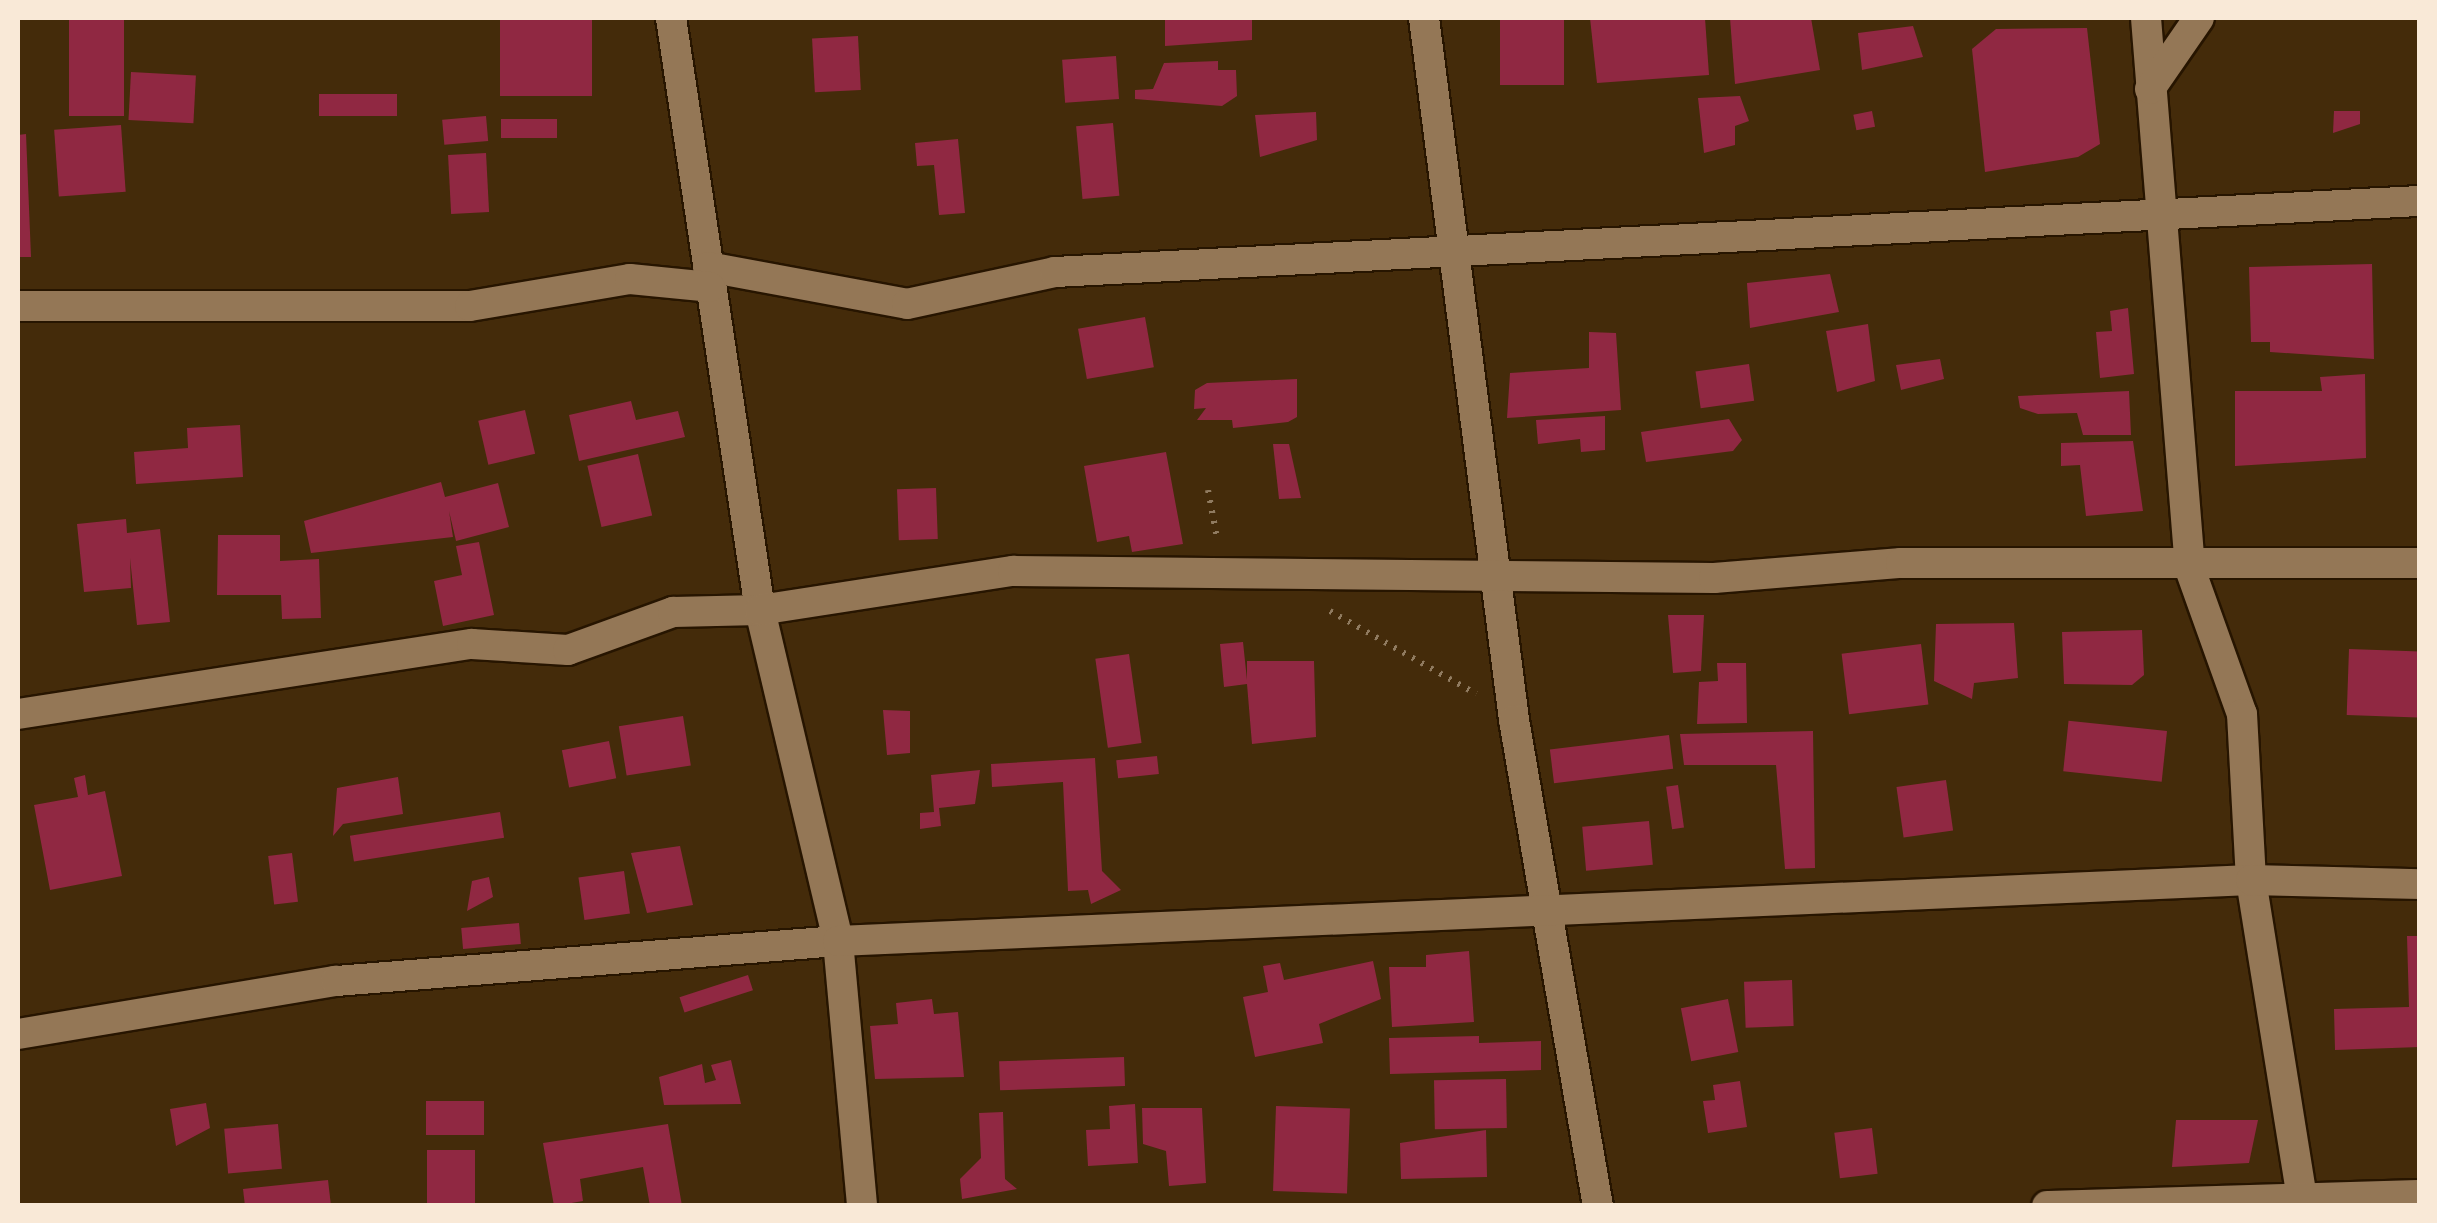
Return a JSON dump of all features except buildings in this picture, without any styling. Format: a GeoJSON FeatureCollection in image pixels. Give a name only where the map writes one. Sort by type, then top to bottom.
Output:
{"type":"FeatureCollection","features":[{"type":"Feature","properties":{"kind":"street"},"geometry":{"type":"LineString","coordinates":[[671,18],[760,610],[838,941],[862,1206]]}},
{"type":"Feature","properties":{"kind":"street"},"geometry":{"type":"LineString","coordinates":[[1424,18],[1514,720],[1598,1206]]}},
{"type":"Feature","properties":{"kind":"street"},"geometry":{"type":"LineString","coordinates":[[2146,18],[2155,214],[2190,569],[2242,714],[2251,880],[2302,1200]]}},
{"type":"Feature","properties":{"kind":"street"},"geometry":{"type":"LineString","coordinates":[[2150,90],[2200,18]]}},
{"type":"Feature","properties":{"kind":"street"},"geometry":{"type":"LineString","coordinates":[[18,306],[470,306],[630,279],[709,277],[907,304],[1054,272],[1452,245],[2420,202]]}},
{"type":"Feature","properties":{"kind":"street"},"geometry":{"type":"LineString","coordinates":[[18,714],[472,644],[568,650],[674,612],[760,610],[1013,571],[1254,577],[1714,578],[1900,563],[2190,569],[2420,563]]}},
{"type":"Feature","properties":{"kind":"street"},"geometry":{"type":"LineString","coordinates":[[18,1034],[336,981],[838,941],[1549,906],[1903,901],[2251,880],[2420,884]]}},
{"type":"Feature","properties":{"kind":"street"},"geometry":{"type":"LineString","coordinates":[[2047,1206],[2420,1194]]}},
{"type":"Feature","properties":{"kind":"path"},"geometry":{"type":"LineString","coordinates":[[1208,490],[1214,535],[1254,577]]}},
{"type":"Feature","properties":{"kind":"path"},"geometry":{"type":"LineString","coordinates":[[1318,606],[1514,720]]}}]}
